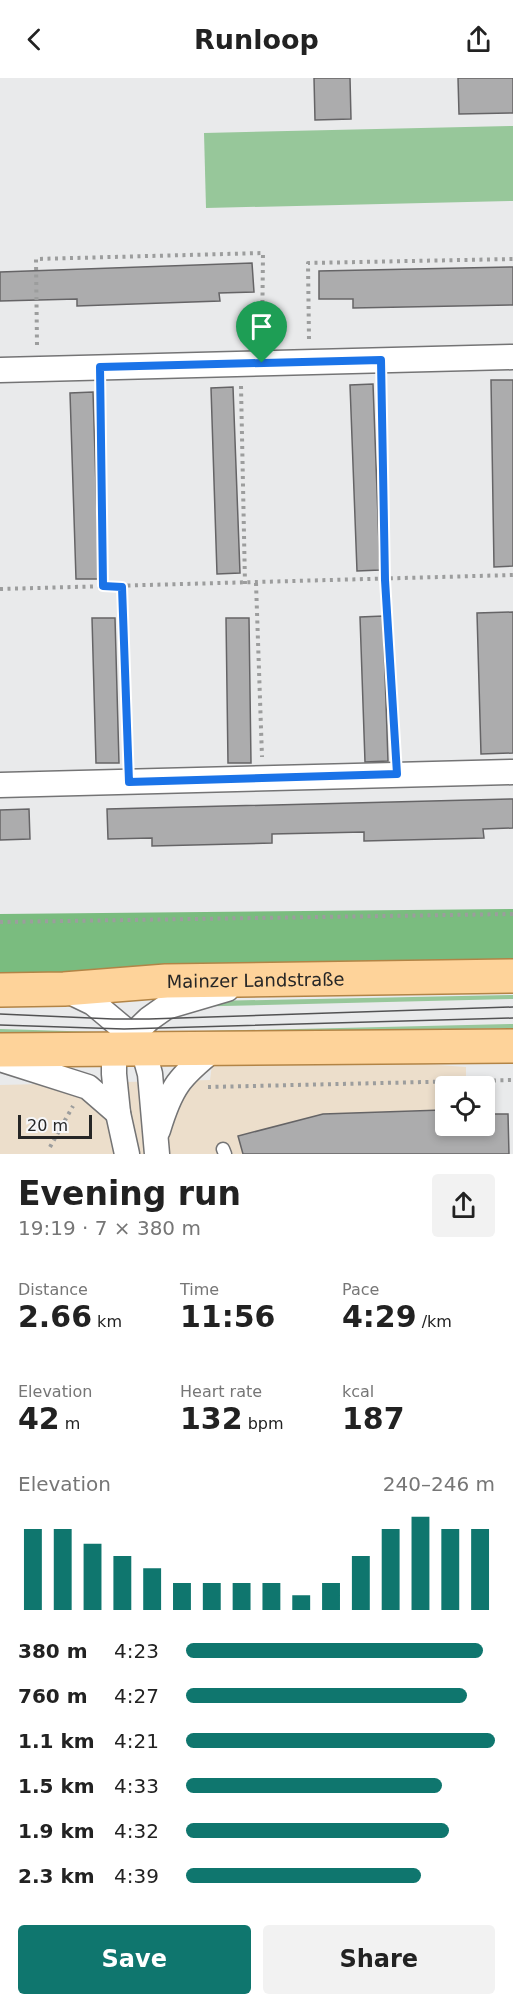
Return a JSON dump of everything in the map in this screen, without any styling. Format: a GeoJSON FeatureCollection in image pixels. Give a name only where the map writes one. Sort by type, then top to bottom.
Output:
{"type":"FeatureCollection","features":[{"type":"Feature","properties":{"kind":"main road","name":"Mainzer Landstraße"},"geometry":{"type":"LineString","coordinates":[[0,990],[64,989],[135,983],[513,976]]}},
{"type":"Feature","properties":{"kind":"main road"},"geometry":{"type":"LineString","coordinates":[[0,1050],[130,1045],[214,1049],[513,1046]]}},
{"type":"Feature","properties":{"kind":"street"},"geometry":{"type":"LineString","coordinates":[[0,370],[513,357]]}},
{"type":"Feature","properties":{"kind":"street"},"geometry":{"type":"LineString","coordinates":[[0,785],[513,772]]}},
{"type":"Feature","properties":{"kind":"street"},"geometry":{"type":"LineString","coordinates":[[127,1154],[118,1113],[114,1063],[149,1018],[166,1007],[255,981]]}},
{"type":"Feature","properties":{"kind":"street"},"geometry":{"type":"LineString","coordinates":[[64,989],[93,1003],[124,1029],[130,1045],[150,1074],[156,1146]]}},
{"type":"Feature","properties":{"kind":"street"},"geometry":{"type":"LineString","coordinates":[[156,1146],[166,1104],[179,1080],[214,1049]]}},
{"type":"Feature","properties":{"kind":"street"},"geometry":{"type":"LineString","coordinates":[[0,1059],[65,1081],[82,1094],[118,1113]]}},
{"type":"Feature","properties":{"kind":"path"},"geometry":{"type":"LineString","coordinates":[[37,369],[36,259],[263,253],[251,363],[245,584]]}},
{"type":"Feature","properties":{"kind":"path"},"geometry":{"type":"LineString","coordinates":[[309,362],[308,263],[513,259]]}},
{"type":"Feature","properties":{"kind":"path"},"geometry":{"type":"LineString","coordinates":[[381,360],[385,580],[397,774]]}},
{"type":"Feature","properties":{"kind":"path"},"geometry":{"type":"LineString","coordinates":[[100,367],[103,586]]}},
{"type":"Feature","properties":{"kind":"path"},"geometry":{"type":"LineString","coordinates":[[0,590],[513,575]]}},
{"type":"Feature","properties":{"kind":"path"},"geometry":{"type":"LineString","coordinates":[[256,583],[263,778]]}},
{"type":"Feature","properties":{"kind":"path"},"geometry":{"type":"LineString","coordinates":[[122,587],[129,782]]}},
{"type":"Feature","properties":{"kind":"path"},"geometry":{"type":"LineString","coordinates":[[0,922],[513,914]]}},
{"type":"Feature","properties":{"kind":"path"},"geometry":{"type":"LineString","coordinates":[[179,1080],[195,1087],[513,1080]]}},
{"type":"Feature","properties":{"kind":"path"},"geometry":{"type":"LineString","coordinates":[[50,1147],[82,1094]]}},
{"type":"Feature","properties":{"kind":"shaded area"},"geometry":{"type":"Polygon","coordinates":[[[214,1049],[466,1067],[466,1076],[435,1076],[435,1136],[454,1136],[468,1154],[0,1154],[0,1085],[210,1080],[214,1049]]]}},
{"type":"Feature","properties":{"kind":"green space"},"geometry":{"type":"Polygon","coordinates":[[[513,126],[513,201],[206,208],[204,133],[513,126]]]}},
{"type":"Feature","properties":{"kind":"green space"},"geometry":{"type":"Polygon","coordinates":[[[513,909],[513,976],[0,990],[0,914],[513,909]]]}},
{"type":"Feature","properties":{"kind":"green space"},"geometry":{"type":"Polygon","coordinates":[[[513,995],[513,999],[181,1007],[211,1001],[513,995]]]}},
{"type":"Feature","properties":{"kind":"green space"},"geometry":{"type":"Polygon","coordinates":[[[513,1024],[513,1028],[168,1035],[162,1032],[513,1024]]]}},
{"type":"Feature","properties":{"kind":"green space"},"geometry":{"type":"Polygon","coordinates":[[[0,1029],[100,1032],[100,1035],[0,1035],[0,1029]]]}},
{"type":"Feature","properties":{"kind":"building"},"geometry":{"type":"Polygon","coordinates":[[[314,78],[350,78],[351,119],[315,120],[314,78]]]}},
{"type":"Feature","properties":{"kind":"building"},"geometry":{"type":"Polygon","coordinates":[[[458,78],[513,78],[513,113],[459,114],[458,78]]]}},
{"type":"Feature","properties":{"kind":"building"},"geometry":{"type":"Polygon","coordinates":[[[252,263],[254,292],[219,293],[220,301],[77,306],[77,299],[0,301],[0,272],[252,263]]]}},
{"type":"Feature","properties":{"kind":"building"},"geometry":{"type":"Polygon","coordinates":[[[513,267],[513,305],[353,308],[353,299],[319,299],[319,271],[513,267]]]}},
{"type":"Feature","properties":{"kind":"building"},"geometry":{"type":"Polygon","coordinates":[[[491,380],[513,380],[513,566],[494,567],[491,380]]]}},
{"type":"Feature","properties":{"kind":"building"},"geometry":{"type":"Polygon","coordinates":[[[373,384],[380,570],[357,571],[350,385],[373,384]]]}},
{"type":"Feature","properties":{"kind":"building"},"geometry":{"type":"Polygon","coordinates":[[[233,387],[240,573],[217,574],[211,388],[233,387]]]}},
{"type":"Feature","properties":{"kind":"building"},"geometry":{"type":"Polygon","coordinates":[[[93,392],[99,579],[76,579],[70,393],[93,392]]]}},
{"type":"Feature","properties":{"kind":"building"},"geometry":{"type":"Polygon","coordinates":[[[513,612],[513,753],[481,754],[477,613],[513,612]]]}},
{"type":"Feature","properties":{"kind":"building"},"geometry":{"type":"Polygon","coordinates":[[[383,616],[388,761],[365,762],[360,617],[383,616]]]}},
{"type":"Feature","properties":{"kind":"building"},"geometry":{"type":"Polygon","coordinates":[[[92,618],[115,618],[119,763],[96,763],[92,618]]]}},
{"type":"Feature","properties":{"kind":"building"},"geometry":{"type":"Polygon","coordinates":[[[226,618],[249,618],[251,763],[228,763],[226,618]]]}},
{"type":"Feature","properties":{"kind":"building"},"geometry":{"type":"Polygon","coordinates":[[[513,799],[513,828],[483,829],[484,838],[364,841],[364,832],[272,834],[272,843],[152,846],[152,838],[108,839],[107,809],[513,799]]]}},
{"type":"Feature","properties":{"kind":"building"},"geometry":{"type":"Polygon","coordinates":[[[29,809],[30,839],[0,840],[0,810],[29,809]]]}},
{"type":"Feature","properties":{"kind":"building"},"geometry":{"type":"Polygon","coordinates":[[[435,1110],[435,1136],[495,1136],[495,1114],[508,1114],[509,1154],[243,1154],[238,1136],[323,1114],[435,1110]]]}},
{"type":"Feature","properties":{"kind":"tram line"},"geometry":{"type":"LineString","coordinates":[[0,1014],[149,1019],[513,1007]]}},
{"type":"Feature","properties":{"kind":"tram line"},"geometry":{"type":"LineString","coordinates":[[0,1025],[124,1029],[513,1018]]}},
{"type":"Feature","properties":{"kind":"route"},"geometry":{"type":"LineString","coordinates":[[381,360],[385,580],[397,774],[129,782],[122,587],[103,586],[100,367],[262,363],[381,360]]}}]}
